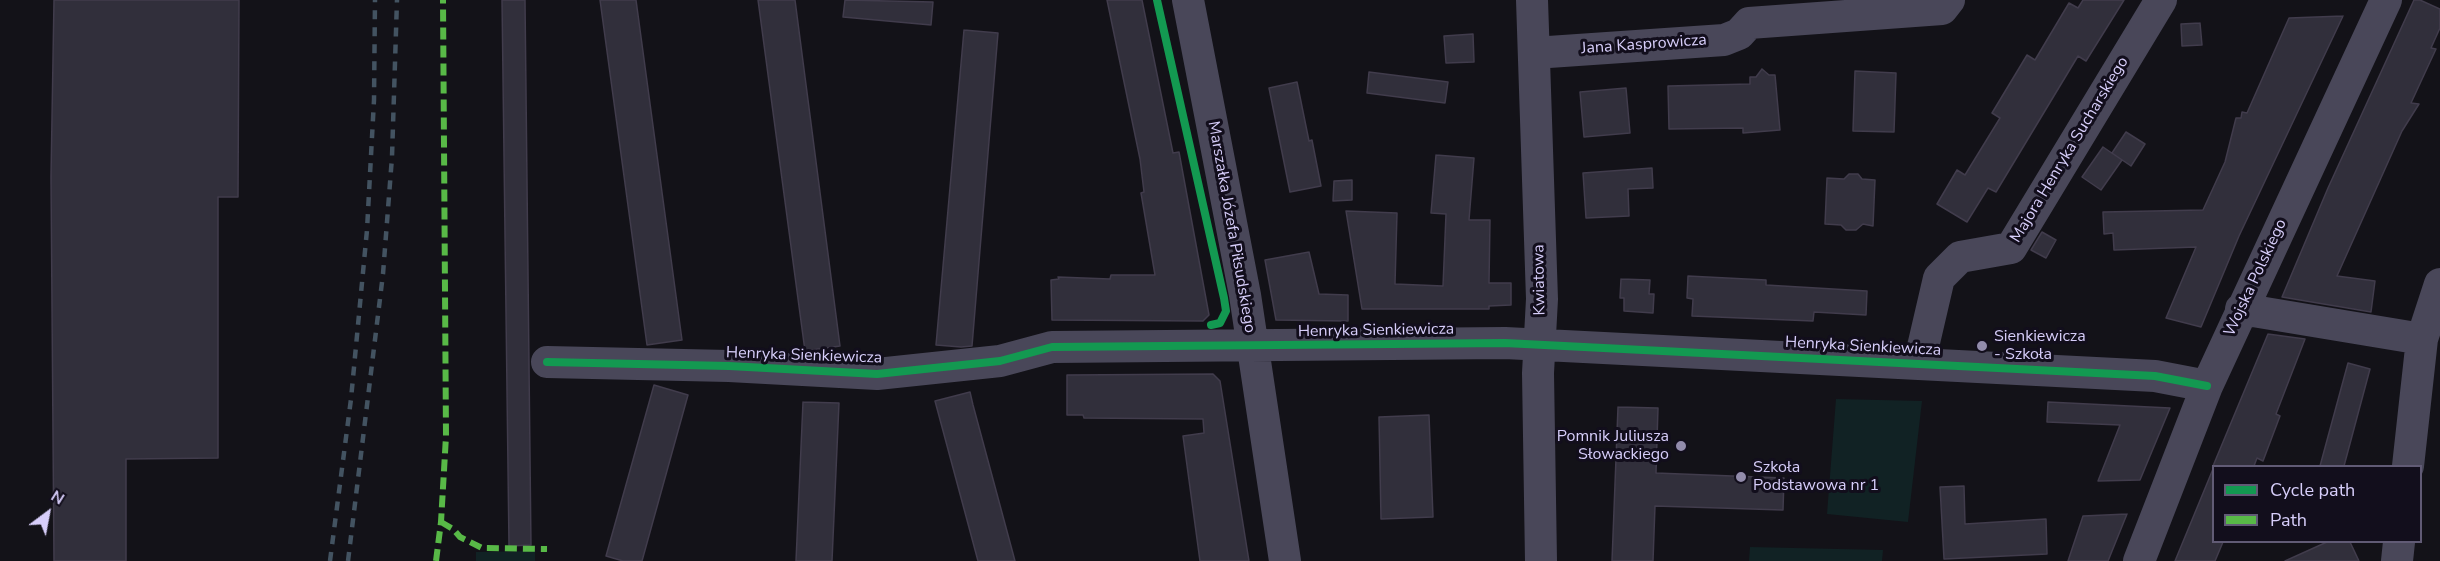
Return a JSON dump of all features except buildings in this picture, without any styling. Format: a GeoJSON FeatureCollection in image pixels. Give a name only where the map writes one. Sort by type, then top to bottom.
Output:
{"type":"FeatureCollection","features":[{"type":"Feature","properties":{"kind":"street","name":"Marszałka Józefa Piłsudskiego"},"geometry":{"type":"LineString","coordinates":[[1188,0],[1229,209],[1286,561]]}},
{"type":"Feature","properties":{"kind":"street","name":"Kwiatowa"},"geometry":{"type":"LineString","coordinates":[[1532,0],[1542,299],[1539,344],[1541,561]]}},
{"type":"Feature","properties":{"kind":"street","name":"Jana Kasprowicza"},"geometry":{"type":"LineString","coordinates":[[1534,52],[1725,40],[1739,34],[1752,12],[1942,9],[1949,0]]}},
{"type":"Feature","properties":{"kind":"street","name":"Majora Henryka Sucharskiego"},"geometry":{"type":"LineString","coordinates":[[1919,364],[1939,278],[1960,257],[2011,248],[2161,0]]}},
{"type":"Feature","properties":{"kind":"street","name":"Wojska Polskiego"},"geometry":{"type":"LineString","coordinates":[[2139,561],[2207,386],[2386,0]]}},
{"type":"Feature","properties":{"kind":"street"},"geometry":{"type":"LineString","coordinates":[[2408,465],[2422,339],[2440,284]]}},
{"type":"Feature","properties":{"kind":"street"},"geometry":{"type":"LineString","coordinates":[[2241,309],[2422,339]]}},
{"type":"Feature","properties":{"kind":"street","name":"Henryka Sienkiewicza"},"geometry":{"type":"LineString","coordinates":[[547,362],[729,366],[877,374],[1000,361],[1052,347],[1539,344],[2155,376],[2207,386]]}},
{"type":"Feature","properties":{"kind":"street"},"geometry":{"type":"LineString","coordinates":[[2397,561],[2399,543]]}},
{"type":"Feature","properties":{"kind":"shaded area"},"geometry":{"type":"Polygon","coordinates":[[[1836,399],[1922,401],[1908,522],[1827,514],[1836,399]]]}},
{"type":"Feature","properties":{"kind":"shaded area"},"geometry":{"type":"Polygon","coordinates":[[[1750,547],[1883,550],[1882,561],[1749,561],[1750,547]]]}},
{"type":"Feature","properties":{"kind":"shaded area"},"geometry":{"type":"Polygon","coordinates":[[[535,551],[535,561],[476,561],[476,552],[535,551]]]}},
{"type":"Feature","properties":{"kind":"railway"},"geometry":{"type":"LineString","coordinates":[[330,561],[351,399],[367,230],[374,100],[375,0]]}},
{"type":"Feature","properties":{"kind":"railway"},"geometry":{"type":"LineString","coordinates":[[348,561],[383,274],[392,157],[397,0]]}},
{"type":"Feature","properties":{"kind":"marked path"},"geometry":{"type":"LineString","coordinates":[[436,561],[441,522],[446,436],[443,0]]}},
{"type":"Feature","properties":{"kind":"marked path"},"geometry":{"type":"LineString","coordinates":[[441,522],[453,529],[460,537],[482,548],[547,549]]}},
{"type":"Feature","properties":{"kind":"cycle path"},"geometry":{"type":"LineString","coordinates":[[1157,0],[1224,298],[1226,311],[1220,323],[1211,325]]}},
{"type":"Feature","properties":{"kind":"cycle path"},"geometry":{"type":"LineString","coordinates":[[547,362],[729,366],[877,374],[1000,361],[1052,347],[1505,343],[2155,376],[2207,386]]}},
{"type":"Feature","properties":{"kind":"place","name":"Sienkiewicza - Szkoła"},"geometry":{"type":"Point","coordinates":[1982,346]}},
{"type":"Feature","properties":{"kind":"place","name":"Pomnik Juliusza Słowackiego"},"geometry":{"type":"Point","coordinates":[1681,446]}},
{"type":"Feature","properties":{"kind":"place","name":"Szkoła Podstawowa nr 1"},"geometry":{"type":"Point","coordinates":[1741,477]}}]}
